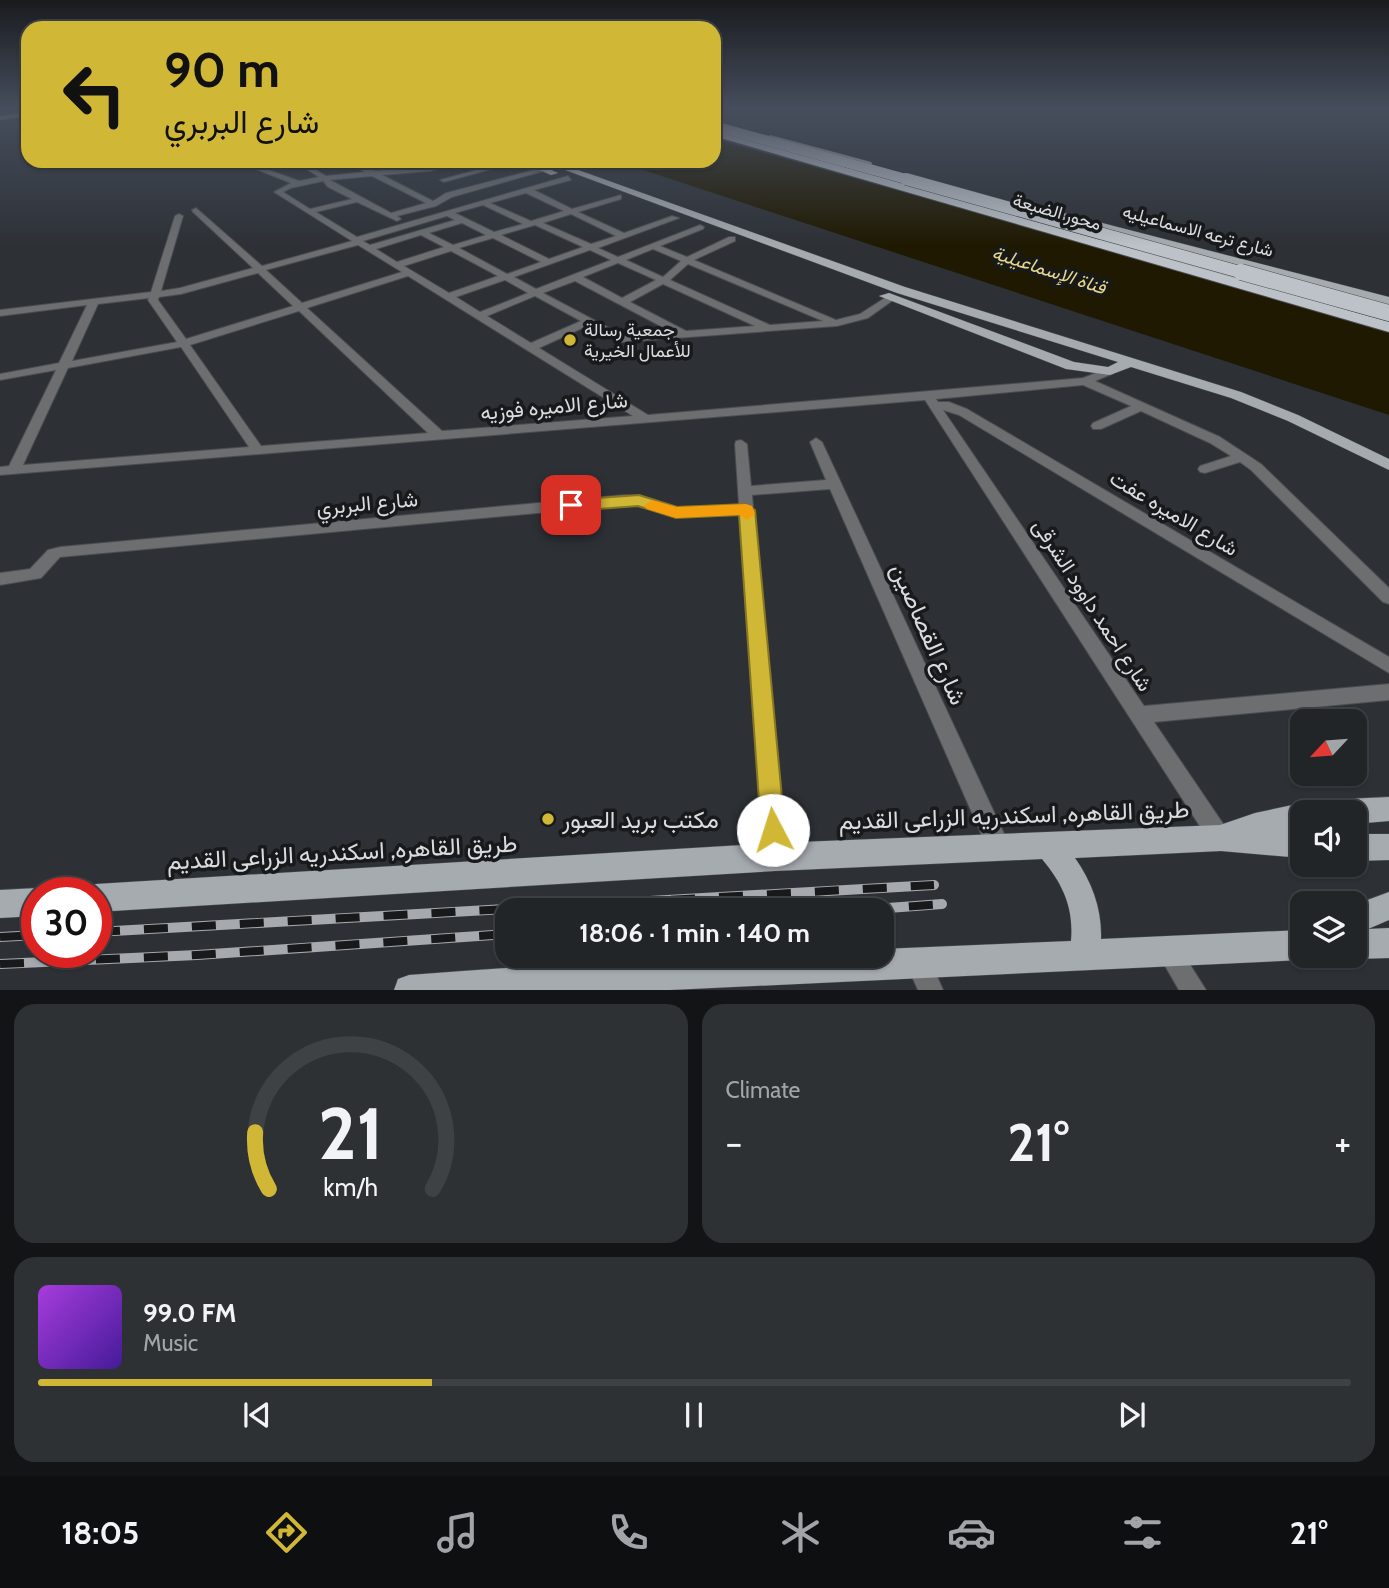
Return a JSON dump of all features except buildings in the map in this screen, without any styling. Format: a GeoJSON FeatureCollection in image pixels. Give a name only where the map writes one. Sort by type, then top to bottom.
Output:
{"type":"FeatureCollection","features":[{"type":"Feature","properties":{"kind":"highway","name":"محور الضبعة"},"geometry":{"type":"LineString","coordinates":[[807,154],[1389,325]]}},
{"type":"Feature","properties":{"kind":"highway","name":"محور الضبعة"},"geometry":{"type":"LineString","coordinates":[[814,154],[1389,311]]}},
{"type":"Feature","properties":{"kind":"main road"},"geometry":{"type":"LineString","coordinates":[[811,154],[1389,311]]}},
{"type":"Feature","properties":{"kind":"main road","name":"شارع ترعه الاسماعيليه"},"geometry":{"type":"LineString","coordinates":[[820,154],[1389,301]]}},
{"type":"Feature","properties":{"kind":"main road"},"geometry":{"type":"LineString","coordinates":[[550,168],[568,178],[1071,366],[1110,371],[1132,360]]}},
{"type":"Feature","properties":{"kind":"main road"},"geometry":{"type":"LineString","coordinates":[[554,168],[890,286],[1132,360],[1262,405],[1339,439],[1389,465]]}},
{"type":"Feature","properties":{"kind":"main road"},"geometry":{"type":"LineString","coordinates":[[997,206],[1027,218],[1389,325]]}},
{"type":"Feature","properties":{"kind":"main road"},"geometry":{"type":"LineString","coordinates":[[1339,439],[1389,478]]}},
{"type":"Feature","properties":{"kind":"main road"},"geometry":{"type":"LineString","coordinates":[[1367,811],[1389,809]]}},
{"type":"Feature","properties":{"kind":"main road","name":"طريق القاهره, اسكندريه الزراعى القديم"},"geometry":{"type":"LineString","coordinates":[[112,897],[775,857],[1220,838],[1255,826],[1290,819]]}},
{"type":"Feature","properties":{"kind":"main road"},"geometry":{"type":"LineString","coordinates":[[1220,838],[1290,844]]}},
{"type":"Feature","properties":{"kind":"main road"},"geometry":{"type":"LineString","coordinates":[[1048,845],[1065,864],[1078,886],[1086,909],[1088,933],[1084,954]]}},
{"type":"Feature","properties":{"kind":"main road"},"geometry":{"type":"LineString","coordinates":[[1367,848],[1389,847]]}},
{"type":"Feature","properties":{"kind":"main road"},"geometry":{"type":"LineString","coordinates":[[0,904],[21,903]]}},
{"type":"Feature","properties":{"kind":"main road"},"geometry":{"type":"LineString","coordinates":[[1367,915],[1389,906]]}},
{"type":"Feature","properties":{"kind":"main road"},"geometry":{"type":"LineString","coordinates":[[1367,944],[1389,943]]}},
{"type":"Feature","properties":{"kind":"main road"},"geometry":{"type":"LineString","coordinates":[[409,989],[925,976],[1084,954],[1290,944]]}},
{"type":"Feature","properties":{"kind":"street"},"geometry":{"type":"LineString","coordinates":[[257,168],[300,184]]}},
{"type":"Feature","properties":{"kind":"street"},"geometry":{"type":"LineString","coordinates":[[307,168],[409,225]]}},
{"type":"Feature","properties":{"kind":"street"},"geometry":{"type":"LineString","coordinates":[[362,168],[433,204]]}},
{"type":"Feature","properties":{"kind":"street"},"geometry":{"type":"LineString","coordinates":[[418,168],[468,190]]}},
{"type":"Feature","properties":{"kind":"street"},"geometry":{"type":"LineString","coordinates":[[430,168],[325,179],[279,190],[645,418]]}},
{"type":"Feature","properties":{"kind":"street"},"geometry":{"type":"LineString","coordinates":[[444,180],[491,168]]}},
{"type":"Feature","properties":{"kind":"street"},"geometry":{"type":"LineString","coordinates":[[391,215],[433,204],[444,197],[536,168]]}},
{"type":"Feature","properties":{"kind":"street"},"geometry":{"type":"LineString","coordinates":[[0,313],[195,288],[568,178]]}},
{"type":"Feature","properties":{"kind":"street"},"geometry":{"type":"LineString","coordinates":[[527,190],[623,236]]}},
{"type":"Feature","properties":{"kind":"street"},"geometry":{"type":"LineString","coordinates":[[396,265],[618,197]]}},
{"type":"Feature","properties":{"kind":"street"},"geometry":{"type":"LineString","coordinates":[[310,211],[359,199]]}},
{"type":"Feature","properties":{"kind":"street"},"geometry":{"type":"LineString","coordinates":[[484,203],[620,259],[769,328]]}},
{"type":"Feature","properties":{"kind":"street"},"geometry":{"type":"LineString","coordinates":[[196,210],[438,435]]}},
{"type":"Feature","properties":{"kind":"street"},"geometry":{"type":"LineString","coordinates":[[448,213],[549,262]]}},
{"type":"Feature","properties":{"kind":"street"},"geometry":{"type":"LineString","coordinates":[[179,216],[154,295],[156,305],[257,449]]}},
{"type":"Feature","properties":{"kind":"street"},"geometry":{"type":"LineString","coordinates":[[448,297],[675,218]]}},
{"type":"Feature","properties":{"kind":"street"},"geometry":{"type":"LineString","coordinates":[[369,248],[463,220]]}},
{"type":"Feature","properties":{"kind":"street"},"geometry":{"type":"LineString","coordinates":[[478,316],[700,227]]}},
{"type":"Feature","properties":{"kind":"street"},"geometry":{"type":"LineString","coordinates":[[422,232],[618,338],[837,323],[864,316],[891,298]]}},
{"type":"Feature","properties":{"kind":"street"},"geometry":{"type":"LineString","coordinates":[[622,302],[679,271],[687,260],[732,239]]}},
{"type":"Feature","properties":{"kind":"street"},"geometry":{"type":"LineString","coordinates":[[653,246],[837,323]]}},
{"type":"Feature","properties":{"kind":"street"},"geometry":{"type":"LineString","coordinates":[[0,377],[182,344],[301,309],[409,273]]}},
{"type":"Feature","properties":{"kind":"street"},"geometry":{"type":"LineString","coordinates":[[575,277],[685,335]]}},
{"type":"Feature","properties":{"kind":"street"},"geometry":{"type":"LineString","coordinates":[[14,470],[94,302]]}},
{"type":"Feature","properties":{"kind":"street"},"geometry":{"type":"LineString","coordinates":[[530,348],[588,322]]}},
{"type":"Feature","properties":{"kind":"street","name":"شارع الاميره فوزيه"},"geometry":{"type":"LineString","coordinates":[[0,471],[645,418],[932,401],[1085,381],[1110,371]]}},
{"type":"Feature","properties":{"kind":"street"},"geometry":{"type":"LineString","coordinates":[[1085,381],[1215,440],[1242,457],[1256,467],[1389,598]]}},
{"type":"Feature","properties":{"kind":"street","name":"شارع الاميره عفت"},"geometry":{"type":"LineString","coordinates":[[932,401],[963,412],[1389,666]]}},
{"type":"Feature","properties":{"kind":"street","name":"شارع احمد داوود الشرقى"},"geometry":{"type":"LineString","coordinates":[[932,401],[1220,838]]}},
{"type":"Feature","properties":{"kind":"street"},"geometry":{"type":"LineString","coordinates":[[1097,426],[1141,406]]}},
{"type":"Feature","properties":{"kind":"street","name":"شارع القصاصين"},"geometry":{"type":"LineString","coordinates":[[816,442],[998,846]]}},
{"type":"Feature","properties":{"kind":"street"},"geometry":{"type":"LineString","coordinates":[[741,444],[775,857]]}},
{"type":"Feature","properties":{"kind":"street"},"geometry":{"type":"LineString","coordinates":[[1205,469],[1242,457]]}},
{"type":"Feature","properties":{"kind":"street","name":"شارع البربري"},"geometry":{"type":"LineString","coordinates":[[0,579],[35,574],[53,554],[60,552],[625,500],[639,500],[676,512],[835,484]]}},
{"type":"Feature","properties":{"kind":"street"},"geometry":{"type":"LineString","coordinates":[[1138,715],[1389,692]]}},
{"type":"Feature","properties":{"kind":"street"},"geometry":{"type":"LineString","coordinates":[[1168,951],[1194,989]]}},
{"type":"Feature","properties":{"kind":"water","name":"قناة الإسماعيلية"},"geometry":{"type":"Polygon","coordinates":[[[721,154],[768,154],[1389,328],[1389,415],[637,168],[721,168],[721,154]]]}},
{"type":"Feature","properties":{"kind":"railway"},"geometry":{"type":"LineString","coordinates":[[112,931],[934,885]]}},
{"type":"Feature","properties":{"kind":"railway"},"geometry":{"type":"LineString","coordinates":[[894,908],[942,904]]}},
{"type":"Feature","properties":{"kind":"railway"},"geometry":{"type":"LineString","coordinates":[[0,964],[197,955],[495,935]]}},
{"type":"Feature","properties":{"kind":"railway"},"geometry":{"type":"LineString","coordinates":[[0,937],[21,936]]}},
{"type":"Feature","properties":{"kind":"slow traffic"},"geometry":{"type":"LineString","coordinates":[[652,506],[668,512],[746,510],[747,514]]}},
{"type":"Feature","properties":{"kind":"place","name":"جمعية رسالة للأعمال الخيرية"},"geometry":{"type":"Point","coordinates":[570,340]}},
{"type":"Feature","properties":{"kind":"place","name":"مكتب بريد العبور"},"geometry":{"type":"Point","coordinates":[548,819]}},
{"type":"Feature","properties":{"kind":"route"},"geometry":{"type":"LineString","coordinates":[[571,505],[639,500],[668,512],[746,510],[773,830]]}}]}
